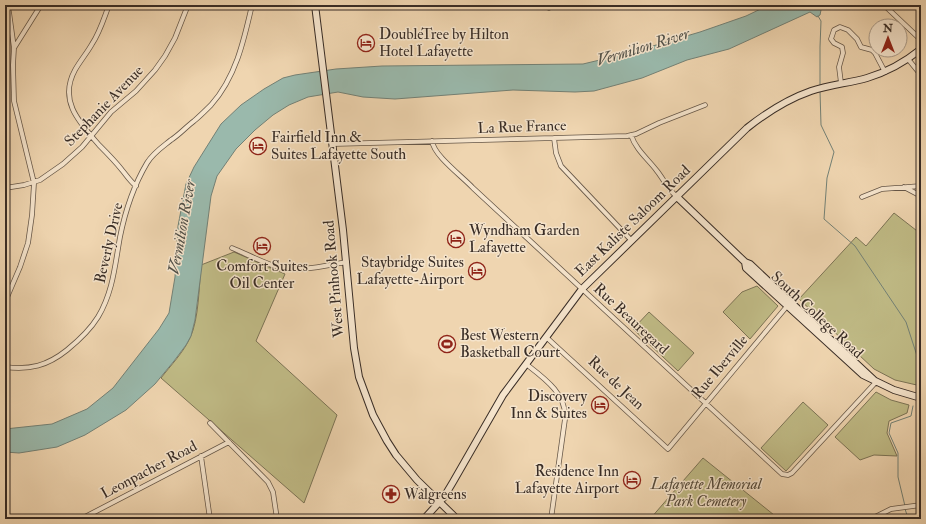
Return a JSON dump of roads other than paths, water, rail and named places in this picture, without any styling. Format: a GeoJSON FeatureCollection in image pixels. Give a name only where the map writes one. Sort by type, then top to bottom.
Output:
{"type":"FeatureCollection","features":[{"type":"Feature","properties":{"kind":"main road","name":"West Pinhook Road"},"geometry":{"type":"LineString","coordinates":[[315,5],[347,262],[357,371],[365,397],[380,429],[396,454],[414,477],[457,519]]}},
{"type":"Feature","properties":{"kind":"main road","name":"East Kaliste Saloom Road"},"geometry":{"type":"LineString","coordinates":[[424,519],[439,502],[453,482],[496,406],[582,289],[676,196],[754,122],[797,96],[827,86],[867,78],[885,72],[908,59],[921,49]]}},
{"type":"Feature","properties":{"kind":"main road","name":"South College Road"},"geometry":{"type":"LineString","coordinates":[[676,196],[745,262],[746,268],[789,304],[859,372],[876,382],[899,392],[921,398]]}},
{"type":"Feature","properties":{"kind":"street"},"geometry":{"type":"LineString","coordinates":[[5,302],[20,267],[28,243],[34,183],[14,102],[14,48],[8,5]]}},
{"type":"Feature","properties":{"kind":"street"},"geometry":{"type":"LineString","coordinates":[[14,48],[41,5]]}},
{"type":"Feature","properties":{"kind":"street"},"geometry":{"type":"LineString","coordinates":[[109,5],[96,37],[75,70],[70,84],[70,98],[74,113],[82,125],[136,186]]}},
{"type":"Feature","properties":{"kind":"street","name":"Stephanie Avenue"},"geometry":{"type":"LineString","coordinates":[[5,188],[34,183],[63,164],[92,136],[111,112],[136,91],[155,70],[175,38],[188,5]]}},
{"type":"Feature","properties":{"kind":"street","name":"Beverly Drive"},"geometry":{"type":"LineString","coordinates":[[5,367],[32,367],[42,365],[52,360],[76,343],[95,321],[103,308],[113,282],[120,234],[136,186],[145,167],[154,154],[211,105],[220,93],[236,64],[252,5]]}},
{"type":"Feature","properties":{"kind":"street"},"geometry":{"type":"LineString","coordinates":[[884,5],[921,40]]}},
{"type":"Feature","properties":{"kind":"street"},"geometry":{"type":"LineString","coordinates":[[841,83],[839,67],[843,50],[842,47],[834,43],[831,39],[834,30],[837,27],[848,30],[861,47],[872,50],[885,72]]}},
{"type":"Feature","properties":{"kind":"street"},"geometry":{"type":"LineString","coordinates":[[908,59],[921,75]]}},
{"type":"Feature","properties":{"kind":"street","name":"La Rue France"},"geometry":{"type":"LineString","coordinates":[[333,144],[631,135],[705,104]]}},
{"type":"Feature","properties":{"kind":"street","name":"South College Road"},"geometry":{"type":"LineString","coordinates":[[631,135],[641,153],[657,170],[665,184],[676,196]]}},
{"type":"Feature","properties":{"kind":"street"},"geometry":{"type":"LineString","coordinates":[[554,138],[556,153],[561,166],[631,240]]}},
{"type":"Feature","properties":{"kind":"street","name":"Rue Beauregard"},"geometry":{"type":"LineString","coordinates":[[432,141],[434,149],[440,156],[780,473],[786,475],[792,473],[876,382]]}},
{"type":"Feature","properties":{"kind":"street"},"geometry":{"type":"LineString","coordinates":[[862,197],[882,189],[921,186]]}},
{"type":"Feature","properties":{"kind":"street"},"geometry":{"type":"LineString","coordinates":[[904,187],[921,196]]}},
{"type":"Feature","properties":{"kind":"street"},"geometry":{"type":"LineString","coordinates":[[232,248],[287,269],[347,262]]}},
{"type":"Feature","properties":{"kind":"street","name":"Rue Iberville"},"geometry":{"type":"LineString","coordinates":[[668,449],[789,304]]}},
{"type":"Feature","properties":{"kind":"street","name":"Rue de Jean"},"geometry":{"type":"LineString","coordinates":[[546,336],[668,449]]}},
{"type":"Feature","properties":{"kind":"street"},"geometry":{"type":"LineString","coordinates":[[526,364],[559,394],[564,402],[565,419],[551,519]]}},
{"type":"Feature","properties":{"kind":"street"},"geometry":{"type":"LineString","coordinates":[[210,423],[270,484],[273,492],[277,519]]}},
{"type":"Feature","properties":{"kind":"street","name":"Leonpacher Road"},"geometry":{"type":"LineString","coordinates":[[80,519],[229,442]]}},
{"type":"Feature","properties":{"kind":"street"},"geometry":{"type":"LineString","coordinates":[[201,456],[210,519]]}},
{"type":"Feature","properties":{"kind":"street"},"geometry":{"type":"LineString","coordinates":[[872,519],[894,509],[920,504]]}},
{"type":"Feature","properties":{"kind":"water","name":"Vermilion River"},"geometry":{"type":"Polygon","coordinates":[[[769,5],[822,5],[820,15],[817,17],[810,12],[729,49],[687,60],[642,78],[594,91],[575,92],[513,90],[395,99],[363,97],[338,92],[308,97],[289,105],[273,115],[255,130],[236,149],[217,176],[211,196],[195,320],[191,336],[174,361],[155,384],[126,410],[85,435],[57,447],[19,453],[5,452],[5,429],[52,424],[87,409],[113,388],[159,329],[169,313],[175,277],[178,226],[186,184],[194,167],[221,124],[241,105],[264,89],[283,78],[336,69],[382,66],[583,64],[629,53],[700,32],[746,16],[769,5]]]}},
{"type":"Feature","properties":{"kind":"waterway"},"geometry":{"type":"LineString","coordinates":[[818,16],[821,21],[820,86]]}},
{"type":"Feature","properties":{"kind":"waterway"},"geometry":{"type":"LineString","coordinates":[[820,91],[821,125],[834,152],[827,178],[824,219],[855,246],[906,322],[921,368]]}},
{"type":"Feature","properties":{"kind":"waterway"},"geometry":{"type":"LineString","coordinates":[[918,387],[921,373]]}},
{"type":"Feature","properties":{"kind":"waterway"},"geometry":{"type":"LineString","coordinates":[[905,506],[898,477],[898,453],[889,433],[891,423],[911,416],[913,406]]}},
{"type":"Feature","properties":{"kind":"waterway"},"geometry":{"type":"LineString","coordinates":[[905,509],[910,519]]}},
{"type":"Feature","properties":{"kind":"place","name":"DoubleTree by Hilton Hotel Lafayette"},"geometry":{"type":"Point","coordinates":[366,43]}},
{"type":"Feature","properties":{"kind":"place","name":"Fairfield Inn & Suites Lafayette South"},"geometry":{"type":"Point","coordinates":[258,146]}},
{"type":"Feature","properties":{"kind":"place","name":"Wyndham Garden Lafayette"},"geometry":{"type":"Point","coordinates":[456,239]}},
{"type":"Feature","properties":{"kind":"place","name":"Comfort Suites Oil Center"},"geometry":{"type":"Point","coordinates":[262,246]}},
{"type":"Feature","properties":{"kind":"place","name":"Staybridge Suites Lafayette-Airport"},"geometry":{"type":"Point","coordinates":[477,271]}},
{"type":"Feature","properties":{"kind":"place","name":"Best Western Basketball Court"},"geometry":{"type":"Point","coordinates":[447,344]}},
{"type":"Feature","properties":{"kind":"place","name":"Discovery Inn & Suites"},"geometry":{"type":"Point","coordinates":[600,405]}},
{"type":"Feature","properties":{"kind":"place","name":"Residence Inn Lafayette Airport"},"geometry":{"type":"Point","coordinates":[632,480]}},
{"type":"Feature","properties":{"kind":"place","name":"Walgreens"},"geometry":{"type":"Point","coordinates":[391,494]}},
{"type":"Feature","properties":{"kind":"park label","name":"Lafayette Memorial Park Cemetery"},"geometry":{"type":"Point","coordinates":[706,492]}}]}
